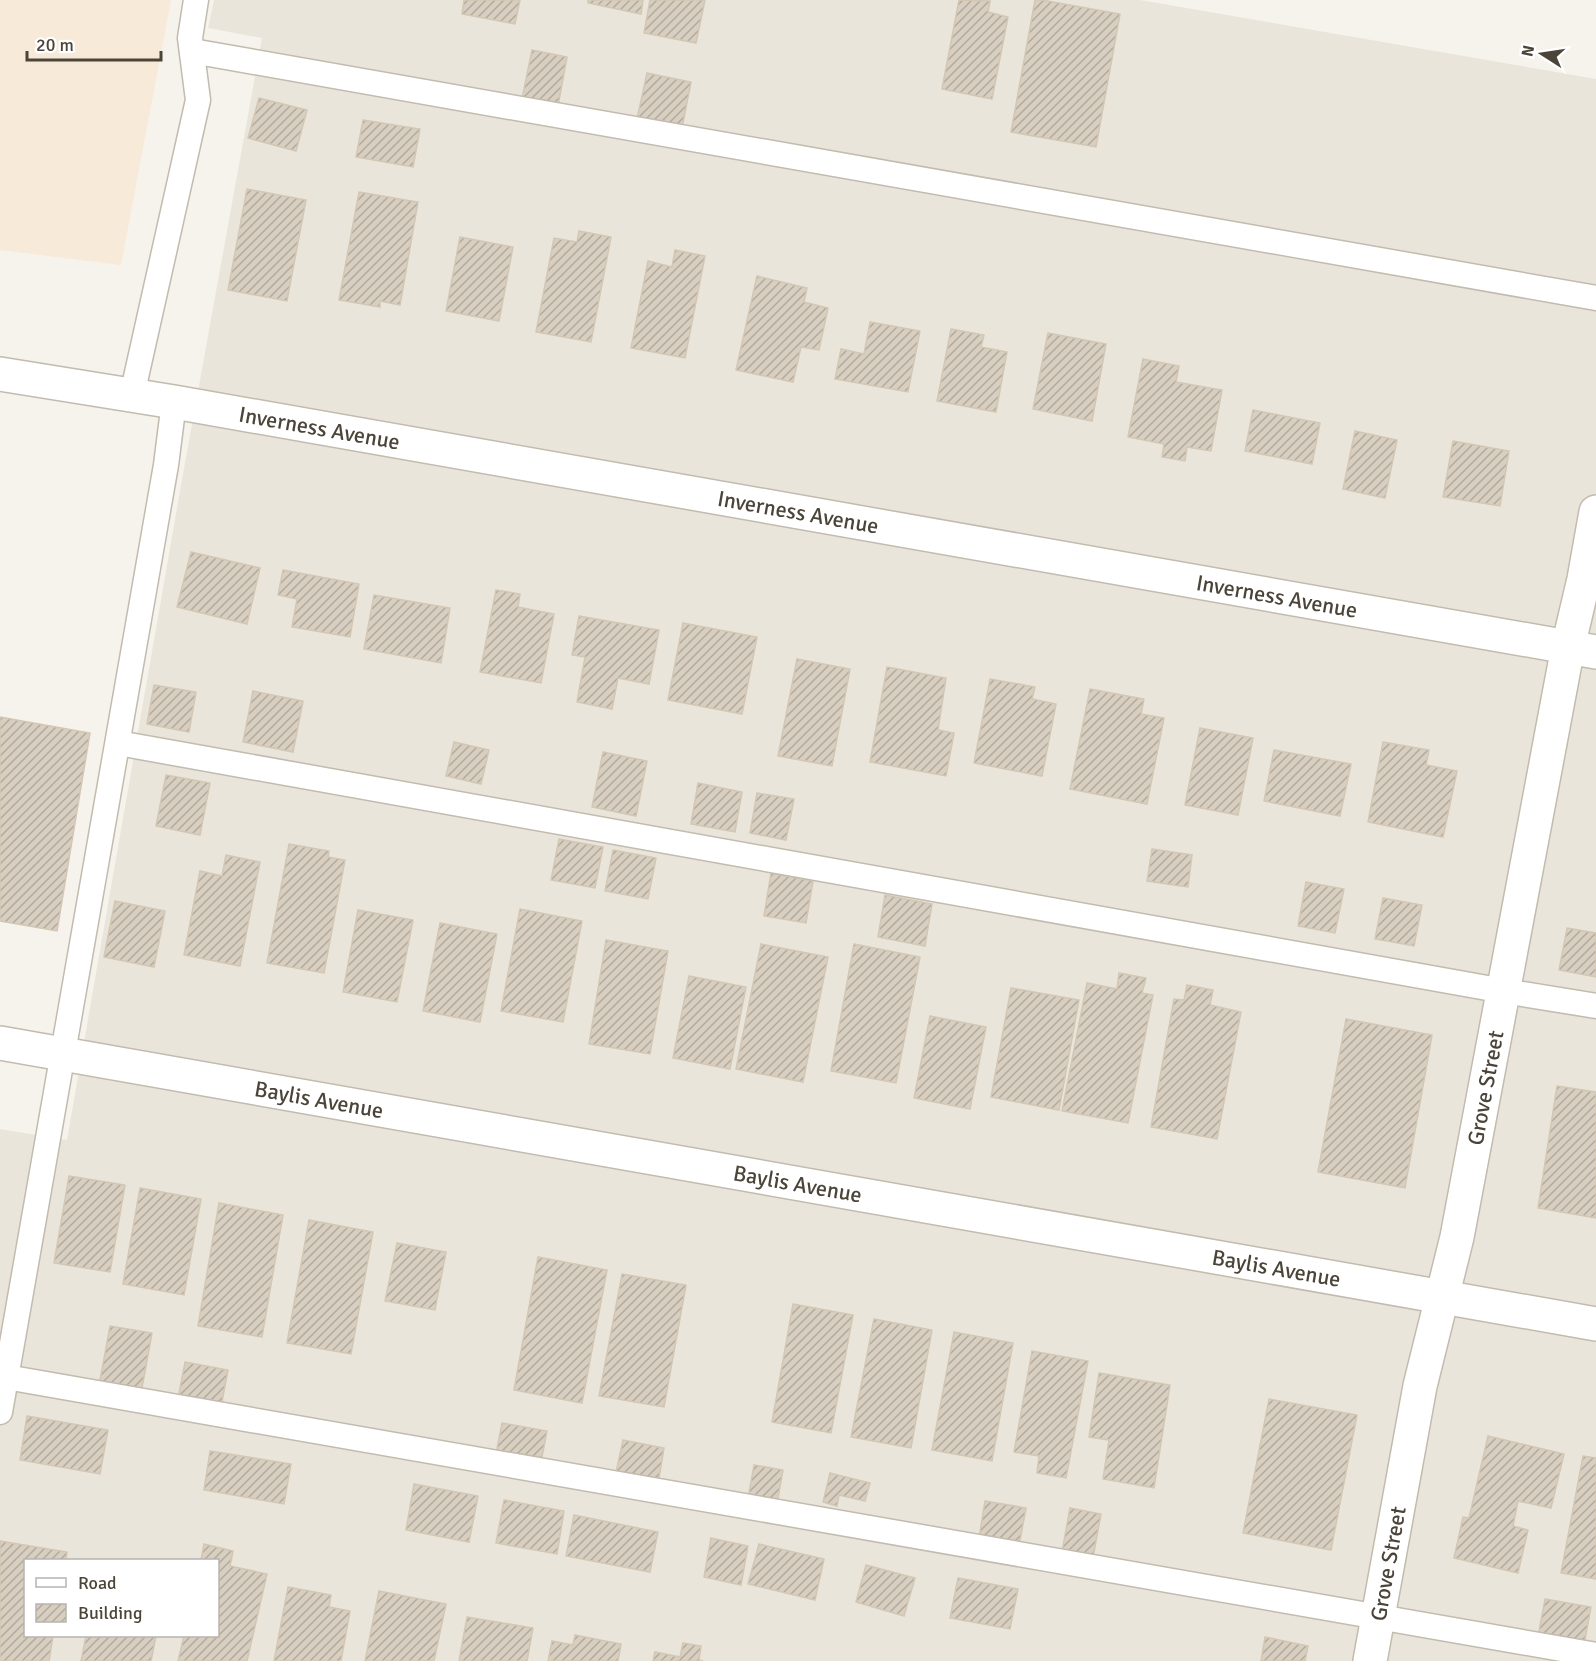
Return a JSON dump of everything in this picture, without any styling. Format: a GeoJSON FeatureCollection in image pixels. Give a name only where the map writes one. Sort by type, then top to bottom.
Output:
{"type":"FeatureCollection","features":[{"type":"Feature","properties":{"kind":"street","name":"Inverness Avenue"},"geometry":{"type":"LineString","coordinates":[[0,374],[174,402],[1582,649]]}},
{"type":"Feature","properties":{"kind":"street","name":"Grove Street"},"geometry":{"type":"LineString","coordinates":[[1370,1661],[1426,1357],[1457,1237],[1504,991],[1582,649],[1584,579],[1596,512]]}},
{"type":"Feature","properties":{"kind":"street","name":"Baylis Avenue"},"geometry":{"type":"LineString","coordinates":[[0,1043],[1596,1324]]}},
{"type":"Feature","properties":{"kind":"lane"},"geometry":{"type":"LineString","coordinates":[[132,395],[198,100],[190,38],[196,0]]}},
{"type":"Feature","properties":{"kind":"lane"},"geometry":{"type":"LineString","coordinates":[[192,51],[1596,298]]}},
{"type":"Feature","properties":{"kind":"lane"},"geometry":{"type":"LineString","coordinates":[[0,1412],[166,465],[174,402]]}},
{"type":"Feature","properties":{"kind":"lane"},"geometry":{"type":"LineString","coordinates":[[118,743],[1596,1006]]}},
{"type":"Feature","properties":{"kind":"lane"},"geometry":{"type":"LineString","coordinates":[[6,1377],[1596,1655]]}},
{"type":"Feature","properties":{"kind":"shaded area"},"geometry":{"type":"Polygon","coordinates":[[[0,0],[171,0],[121,265],[0,250],[0,0]]]}},
{"type":"Feature","properties":{"kind":"shaded area"},"geometry":{"type":"Polygon","coordinates":[[[214,0],[1140,0],[1596,79],[1596,1661],[0,1661],[0,1129],[67,1140],[181,485],[262,38],[208,28],[214,0]]]}},
{"type":"Feature","properties":{"kind":"building"},"geometry":{"type":"Polygon","coordinates":[[[464,0],[520,0],[515,24],[462,14],[464,0]]]}},
{"type":"Feature","properties":{"kind":"building"},"geometry":{"type":"Polygon","coordinates":[[[588,0],[643,0],[641,14],[588,3],[588,0]]]}},
{"type":"Feature","properties":{"kind":"building"},"geometry":{"type":"Polygon","coordinates":[[[650,0],[705,0],[696,43],[644,33],[650,0]]]}},
{"type":"Feature","properties":{"kind":"building"},"geometry":{"type":"Polygon","coordinates":[[[959,0],[990,1],[988,12],[1008,17],[992,99],[942,89],[959,0]]]}},
{"type":"Feature","properties":{"kind":"building"},"geometry":{"type":"Polygon","coordinates":[[[1035,0],[1120,14],[1096,147],[1011,132],[1035,0]]]}},
{"type":"Feature","properties":{"kind":"building"},"geometry":{"type":"Polygon","coordinates":[[[532,50],[567,57],[558,106],[522,99],[532,50]]]}},
{"type":"Feature","properties":{"kind":"building"},"geometry":{"type":"Polygon","coordinates":[[[647,73],[691,82],[682,128],[637,119],[647,73]]]}},
{"type":"Feature","properties":{"kind":"building"},"geometry":{"type":"Polygon","coordinates":[[[259,98],[307,110],[296,151],[248,138],[259,98]]]}},
{"type":"Feature","properties":{"kind":"building"},"geometry":{"type":"Polygon","coordinates":[[[363,120],[420,129],[413,167],[356,157],[363,120]]]}},
{"type":"Feature","properties":{"kind":"building"},"geometry":{"type":"Polygon","coordinates":[[[247,189],[306,200],[287,301],[228,290],[247,189]]]}},
{"type":"Feature","properties":{"kind":"building"},"geometry":{"type":"Polygon","coordinates":[[[359,192],[418,202],[400,305],[380,301],[380,307],[339,300],[359,192]]]}},
{"type":"Feature","properties":{"kind":"building"},"geometry":{"type":"Polygon","coordinates":[[[579,231],[611,237],[591,342],[536,332],[554,238],[577,242],[579,231]]]}},
{"type":"Feature","properties":{"kind":"building"},"geometry":{"type":"Polygon","coordinates":[[[460,237],[513,247],[499,321],[446,311],[460,237]]]}},
{"type":"Feature","properties":{"kind":"building"},"geometry":{"type":"Polygon","coordinates":[[[675,250],[705,256],[685,358],[631,348],[648,261],[672,267],[675,250]]]}},
{"type":"Feature","properties":{"kind":"building"},"geometry":{"type":"Polygon","coordinates":[[[757,276],[807,288],[804,302],[828,308],[819,350],[801,347],[793,382],[736,370],[757,276]]]}},
{"type":"Feature","properties":{"kind":"building"},"geometry":{"type":"Polygon","coordinates":[[[870,322],[920,331],[908,392],[835,379],[841,349],[864,354],[870,322]]]}},
{"type":"Feature","properties":{"kind":"building"},"geometry":{"type":"Polygon","coordinates":[[[951,329],[984,335],[981,347],[1007,352],[996,412],[937,401],[951,329]]]}},
{"type":"Feature","properties":{"kind":"building"},"geometry":{"type":"Polygon","coordinates":[[[1048,333],[1106,344],[1092,421],[1033,409],[1048,333]]]}},
{"type":"Feature","properties":{"kind":"building"},"geometry":{"type":"Polygon","coordinates":[[[1143,359],[1179,366],[1176,382],[1222,390],[1211,451],[1187,447],[1185,461],[1162,457],[1164,444],[1128,437],[1143,359]]]}},
{"type":"Feature","properties":{"kind":"building"},"geometry":{"type":"Polygon","coordinates":[[[1253,410],[1320,423],[1312,464],[1245,451],[1253,410]]]}},
{"type":"Feature","properties":{"kind":"building"},"geometry":{"type":"Polygon","coordinates":[[[1355,431],[1397,440],[1385,498],[1343,489],[1355,431]]]}},
{"type":"Feature","properties":{"kind":"building"},"geometry":{"type":"Polygon","coordinates":[[[1453,441],[1509,451],[1500,506],[1443,497],[1453,441]]]}},
{"type":"Feature","properties":{"kind":"building"},"geometry":{"type":"Polygon","coordinates":[[[191,552],[260,568],[247,624],[177,607],[191,552]]]}},
{"type":"Feature","properties":{"kind":"building"},"geometry":{"type":"Polygon","coordinates":[[[283,570],[359,584],[350,637],[292,627],[297,599],[278,595],[283,570]]]}},
{"type":"Feature","properties":{"kind":"building"},"geometry":{"type":"Polygon","coordinates":[[[496,590],[520,594],[518,607],[554,614],[541,683],[480,672],[496,590]]]}},
{"type":"Feature","properties":{"kind":"building"},"geometry":{"type":"Polygon","coordinates":[[[374,595],[450,608],[441,663],[364,649],[374,595]]]}},
{"type":"Feature","properties":{"kind":"building"},"geometry":{"type":"Polygon","coordinates":[[[579,616],[659,630],[649,684],[618,678],[612,709],[577,702],[585,657],[572,655],[579,616]]]}},
{"type":"Feature","properties":{"kind":"building"},"geometry":{"type":"Polygon","coordinates":[[[683,623],[757,637],[742,714],[668,700],[683,623]]]}},
{"type":"Feature","properties":{"kind":"building"},"geometry":{"type":"Polygon","coordinates":[[[797,659],[850,669],[832,766],[778,756],[797,659]]]}},
{"type":"Feature","properties":{"kind":"building"},"geometry":{"type":"Polygon","coordinates":[[[887,667],[946,678],[938,730],[954,733],[946,776],[870,762],[887,667]]]}},
{"type":"Feature","properties":{"kind":"building"},"geometry":{"type":"Polygon","coordinates":[[[990,679],[1035,687],[1032,699],[1056,704],[1042,776],[974,763],[990,679]]]}},
{"type":"Feature","properties":{"kind":"building"},"geometry":{"type":"Polygon","coordinates":[[[154,685],[196,692],[189,732],[147,724],[154,685]]]}},
{"type":"Feature","properties":{"kind":"building"},"geometry":{"type":"Polygon","coordinates":[[[1090,689],[1144,699],[1141,714],[1164,718],[1147,804],[1070,789],[1090,689]]]}},
{"type":"Feature","properties":{"kind":"building"},"geometry":{"type":"Polygon","coordinates":[[[253,691],[303,701],[293,752],[243,742],[253,691]]]}},
{"type":"Feature","properties":{"kind":"building"},"geometry":{"type":"Polygon","coordinates":[[[0,717],[90,733],[57,931],[0,921],[0,717]]]}},
{"type":"Feature","properties":{"kind":"building"},"geometry":{"type":"Polygon","coordinates":[[[1200,728],[1253,738],[1238,815],[1185,805],[1200,728]]]}},
{"type":"Feature","properties":{"kind":"building"},"geometry":{"type":"Polygon","coordinates":[[[454,742],[489,750],[481,784],[446,776],[454,742]]]}},
{"type":"Feature","properties":{"kind":"building"},"geometry":{"type":"Polygon","coordinates":[[[1383,742],[1429,750],[1426,765],[1457,771],[1443,837],[1368,822],[1383,742]]]}},
{"type":"Feature","properties":{"kind":"building"},"geometry":{"type":"Polygon","coordinates":[[[1274,750],[1351,764],[1340,816],[1264,801],[1274,750]]]}},
{"type":"Feature","properties":{"kind":"building"},"geometry":{"type":"Polygon","coordinates":[[[603,752],[647,761],[636,816],[592,807],[603,752]]]}},
{"type":"Feature","properties":{"kind":"building"},"geometry":{"type":"Polygon","coordinates":[[[166,775],[210,783],[200,835],[156,826],[166,775]]]}},
{"type":"Feature","properties":{"kind":"building"},"geometry":{"type":"Polygon","coordinates":[[[698,783],[742,792],[735,832],[691,824],[698,783]]]}},
{"type":"Feature","properties":{"kind":"building"},"geometry":{"type":"Polygon","coordinates":[[[757,793],[794,799],[786,840],[750,833],[757,793]]]}},
{"type":"Feature","properties":{"kind":"building"},"geometry":{"type":"Polygon","coordinates":[[[559,839],[603,847],[595,888],[551,880],[559,839]]]}},
{"type":"Feature","properties":{"kind":"building"},"geometry":{"type":"Polygon","coordinates":[[[289,844],[329,851],[328,857],[345,860],[324,973],[267,963],[289,844]]]}},
{"type":"Feature","properties":{"kind":"building"},"geometry":{"type":"Polygon","coordinates":[[[1152,849],[1192,855],[1188,887],[1147,881],[1152,849]]]}},
{"type":"Feature","properties":{"kind":"building"},"geometry":{"type":"Polygon","coordinates":[[[613,850],[656,858],[648,899],[605,891],[613,850]]]}},
{"type":"Feature","properties":{"kind":"building"},"geometry":{"type":"Polygon","coordinates":[[[226,855],[260,862],[240,966],[184,955],[200,871],[222,876],[226,855]]]}},
{"type":"Feature","properties":{"kind":"building"},"geometry":{"type":"Polygon","coordinates":[[[771,873],[813,881],[806,923],[764,916],[771,873]]]}},
{"type":"Feature","properties":{"kind":"building"},"geometry":{"type":"Polygon","coordinates":[[[1306,882],[1344,889],[1335,933],[1298,926],[1306,882]]]}},
{"type":"Feature","properties":{"kind":"building"},"geometry":{"type":"Polygon","coordinates":[[[885,895],[932,904],[925,946],[878,937],[885,895]]]}},
{"type":"Feature","properties":{"kind":"building"},"geometry":{"type":"Polygon","coordinates":[[[1383,898],[1422,905],[1414,946],[1375,939],[1383,898]]]}},
{"type":"Feature","properties":{"kind":"building"},"geometry":{"type":"Polygon","coordinates":[[[115,901],[165,911],[154,967],[104,957],[115,901]]]}},
{"type":"Feature","properties":{"kind":"building"},"geometry":{"type":"Polygon","coordinates":[[[520,909],[582,921],[563,1022],[501,1011],[520,909]]]}},
{"type":"Feature","properties":{"kind":"building"},"geometry":{"type":"Polygon","coordinates":[[[358,910],[413,920],[397,1002],[343,992],[358,910]]]}},
{"type":"Feature","properties":{"kind":"building"},"geometry":{"type":"Polygon","coordinates":[[[440,923],[497,934],[480,1022],[423,1011],[440,923]]]}},
{"type":"Feature","properties":{"kind":"building"},"geometry":{"type":"Polygon","coordinates":[[[1567,928],[1596,933],[1596,977],[1559,970],[1567,928]]]}},
{"type":"Feature","properties":{"kind":"building"},"geometry":{"type":"Polygon","coordinates":[[[606,940],[668,951],[650,1054],[589,1044],[606,940]]]}},
{"type":"Feature","properties":{"kind":"building"},"geometry":{"type":"Polygon","coordinates":[[[761,944],[828,957],[803,1082],[736,1069],[761,944]]]}},
{"type":"Feature","properties":{"kind":"building"},"geometry":{"type":"Polygon","coordinates":[[[854,944],[920,957],[896,1083],[831,1071],[854,944]]]}},
{"type":"Feature","properties":{"kind":"building"},"geometry":{"type":"Polygon","coordinates":[[[1119,973],[1146,978],[1142,993],[1153,995],[1128,1123],[1062,1111],[1087,983],[1117,989],[1119,973]]]}},
{"type":"Feature","properties":{"kind":"building"},"geometry":{"type":"Polygon","coordinates":[[[689,976],[746,987],[730,1069],[673,1058],[689,976]]]}},
{"type":"Feature","properties":{"kind":"building"},"geometry":{"type":"Polygon","coordinates":[[[1187,985],[1213,990],[1210,1005],[1241,1012],[1217,1139],[1151,1127],[1174,999],[1184,1000],[1187,985]]]}},
{"type":"Feature","properties":{"kind":"building"},"geometry":{"type":"Polygon","coordinates":[[[1011,988],[1079,1000],[1059,1110],[991,1097],[1011,988]]]}},
{"type":"Feature","properties":{"kind":"building"},"geometry":{"type":"Polygon","coordinates":[[[930,1016],[986,1027],[970,1109],[914,1098],[930,1016]]]}},
{"type":"Feature","properties":{"kind":"building"},"geometry":{"type":"Polygon","coordinates":[[[1346,1019],[1432,1035],[1405,1188],[1318,1172],[1346,1019]]]}},
{"type":"Feature","properties":{"kind":"building"},"geometry":{"type":"Polygon","coordinates":[[[1557,1086],[1596,1092],[1596,1218],[1538,1208],[1557,1086]]]}},
{"type":"Feature","properties":{"kind":"building"},"geometry":{"type":"Polygon","coordinates":[[[69,1176],[125,1185],[110,1272],[54,1263],[69,1176]]]}},
{"type":"Feature","properties":{"kind":"building"},"geometry":{"type":"Polygon","coordinates":[[[140,1188],[201,1199],[184,1295],[123,1284],[140,1188]]]}},
{"type":"Feature","properties":{"kind":"building"},"geometry":{"type":"Polygon","coordinates":[[[219,1203],[283,1215],[262,1337],[198,1326],[219,1203]]]}},
{"type":"Feature","properties":{"kind":"building"},"geometry":{"type":"Polygon","coordinates":[[[309,1220],[373,1232],[351,1354],[287,1343],[309,1220]]]}},
{"type":"Feature","properties":{"kind":"building"},"geometry":{"type":"Polygon","coordinates":[[[397,1243],[446,1252],[435,1310],[385,1301],[397,1243]]]}},
{"type":"Feature","properties":{"kind":"building"},"geometry":{"type":"Polygon","coordinates":[[[538,1257],[607,1270],[582,1403],[514,1390],[538,1257]]]}},
{"type":"Feature","properties":{"kind":"building"},"geometry":{"type":"Polygon","coordinates":[[[622,1274],[686,1285],[664,1407],[599,1396],[622,1274]]]}},
{"type":"Feature","properties":{"kind":"building"},"geometry":{"type":"Polygon","coordinates":[[[793,1304],[853,1315],[831,1433],[772,1422],[793,1304]]]}},
{"type":"Feature","properties":{"kind":"building"},"geometry":{"type":"Polygon","coordinates":[[[874,1319],[932,1330],[911,1448],[851,1437],[874,1319]]]}},
{"type":"Feature","properties":{"kind":"building"},"geometry":{"type":"Polygon","coordinates":[[[110,1326],[152,1333],[140,1399],[98,1391],[110,1326]]]}},
{"type":"Feature","properties":{"kind":"building"},"geometry":{"type":"Polygon","coordinates":[[[954,1332],[1013,1343],[992,1461],[932,1450],[954,1332]]]}},
{"type":"Feature","properties":{"kind":"building"},"geometry":{"type":"Polygon","coordinates":[[[1032,1351],[1088,1361],[1066,1478],[1037,1473],[1039,1456],[1014,1452],[1032,1351]]]}},
{"type":"Feature","properties":{"kind":"building"},"geometry":{"type":"Polygon","coordinates":[[[185,1362],[228,1370],[220,1412],[177,1404],[185,1362]]]}},
{"type":"Feature","properties":{"kind":"building"},"geometry":{"type":"Polygon","coordinates":[[[1099,1373],[1170,1385],[1154,1488],[1103,1479],[1109,1440],[1089,1437],[1099,1373]]]}},
{"type":"Feature","properties":{"kind":"building"},"geometry":{"type":"Polygon","coordinates":[[[1269,1399],[1357,1415],[1331,1550],[1243,1533],[1269,1399]]]}},
{"type":"Feature","properties":{"kind":"building"},"geometry":{"type":"Polygon","coordinates":[[[27,1416],[108,1430],[100,1474],[20,1460],[27,1416]]]}},
{"type":"Feature","properties":{"kind":"building"},"geometry":{"type":"Polygon","coordinates":[[[502,1423],[547,1431],[541,1462],[496,1454],[502,1423]]]}},
{"type":"Feature","properties":{"kind":"building"},"geometry":{"type":"Polygon","coordinates":[[[1488,1436],[1564,1454],[1551,1508],[1518,1501],[1513,1526],[1528,1530],[1518,1573],[1454,1558],[1463,1517],[1469,1518],[1488,1436]]]}},
{"type":"Feature","properties":{"kind":"building"},"geometry":{"type":"Polygon","coordinates":[[[623,1440],[664,1448],[657,1490],[614,1482],[623,1440]]]}},
{"type":"Feature","properties":{"kind":"building"},"geometry":{"type":"Polygon","coordinates":[[[210,1451],[291,1464],[284,1504],[204,1490],[210,1451]]]}},
{"type":"Feature","properties":{"kind":"building"},"geometry":{"type":"Polygon","coordinates":[[[1583,1456],[1596,1458],[1596,1579],[1561,1573],[1583,1456]]]}},
{"type":"Feature","properties":{"kind":"building"},"geometry":{"type":"Polygon","coordinates":[[[754,1465],[783,1470],[776,1509],[747,1504],[754,1465]]]}},
{"type":"Feature","properties":{"kind":"building"},"geometry":{"type":"Polygon","coordinates":[[[830,1473],[870,1483],[865,1501],[839,1495],[837,1506],[823,1502],[830,1473]]]}},
{"type":"Feature","properties":{"kind":"building"},"geometry":{"type":"Polygon","coordinates":[[[414,1484],[478,1496],[469,1542],[406,1530],[414,1484]]]}},
{"type":"Feature","properties":{"kind":"building"},"geometry":{"type":"Polygon","coordinates":[[[504,1500],[564,1511],[557,1554],[496,1543],[504,1500]]]}},
{"type":"Feature","properties":{"kind":"building"},"geometry":{"type":"Polygon","coordinates":[[[985,1501],[1026,1508],[1018,1551],[978,1544],[985,1501]]]}},
{"type":"Feature","properties":{"kind":"building"},"geometry":{"type":"Polygon","coordinates":[[[1070,1508],[1101,1514],[1092,1563],[1061,1557],[1070,1508]]]}},
{"type":"Feature","properties":{"kind":"building"},"geometry":{"type":"Polygon","coordinates":[[[574,1515],[658,1532],[650,1572],[566,1556],[574,1515]]]}},
{"type":"Feature","properties":{"kind":"building"},"geometry":{"type":"Polygon","coordinates":[[[711,1538],[748,1546],[741,1585],[704,1577],[711,1538]]]}},
{"type":"Feature","properties":{"kind":"building"},"geometry":{"type":"Polygon","coordinates":[[[0,1541],[67,1552],[66,1559],[24,1559],[24,1637],[53,1637],[49,1661],[0,1661],[0,1541]]]}},
{"type":"Feature","properties":{"kind":"building"},"geometry":{"type":"Polygon","coordinates":[[[204,1544],[233,1551],[230,1566],[267,1574],[247,1661],[178,1661],[184,1637],[219,1637],[219,1559],[201,1559],[204,1544]]]}},
{"type":"Feature","properties":{"kind":"building"},"geometry":{"type":"Polygon","coordinates":[[[759,1544],[824,1559],[815,1600],[748,1584],[759,1544]]]}},
{"type":"Feature","properties":{"kind":"building"},"geometry":{"type":"Polygon","coordinates":[[[866,1565],[915,1578],[904,1616],[856,1602],[866,1565]]]}},
{"type":"Feature","properties":{"kind":"building"},"geometry":{"type":"Polygon","coordinates":[[[958,1578],[1018,1589],[1010,1629],[950,1618],[958,1578]]]}},
{"type":"Feature","properties":{"kind":"building"},"geometry":{"type":"Polygon","coordinates":[[[288,1587],[331,1595],[329,1607],[350,1611],[341,1661],[274,1661],[288,1587]]]}},
{"type":"Feature","properties":{"kind":"building"},"geometry":{"type":"Polygon","coordinates":[[[379,1591],[446,1604],[434,1661],[365,1661],[379,1591]]]}},
{"type":"Feature","properties":{"kind":"building"},"geometry":{"type":"Polygon","coordinates":[[[1545,1599],[1591,1607],[1583,1650],[1537,1642],[1545,1599]]]}},
{"type":"Feature","properties":{"kind":"building"},"geometry":{"type":"Polygon","coordinates":[[[467,1617],[533,1628],[527,1661],[459,1661],[467,1617]]]}},
{"type":"Feature","properties":{"kind":"building"},"geometry":{"type":"Polygon","coordinates":[[[575,1635],[621,1644],[618,1661],[548,1661],[552,1641],[573,1645],[575,1635]]]}},
{"type":"Feature","properties":{"kind":"building"},"geometry":{"type":"Polygon","coordinates":[[[86,1637],[156,1637],[151,1661],[81,1661],[86,1637]]]}},
{"type":"Feature","properties":{"kind":"building"},"geometry":{"type":"Polygon","coordinates":[[[1265,1637],[1308,1646],[1305,1661],[1261,1661],[1265,1637]]]}},
{"type":"Feature","properties":{"kind":"building"},"geometry":{"type":"Polygon","coordinates":[[[683,1643],[701,1646],[699,1660],[703,1661],[653,1661],[655,1652],[680,1657],[683,1643]]]}}]}
